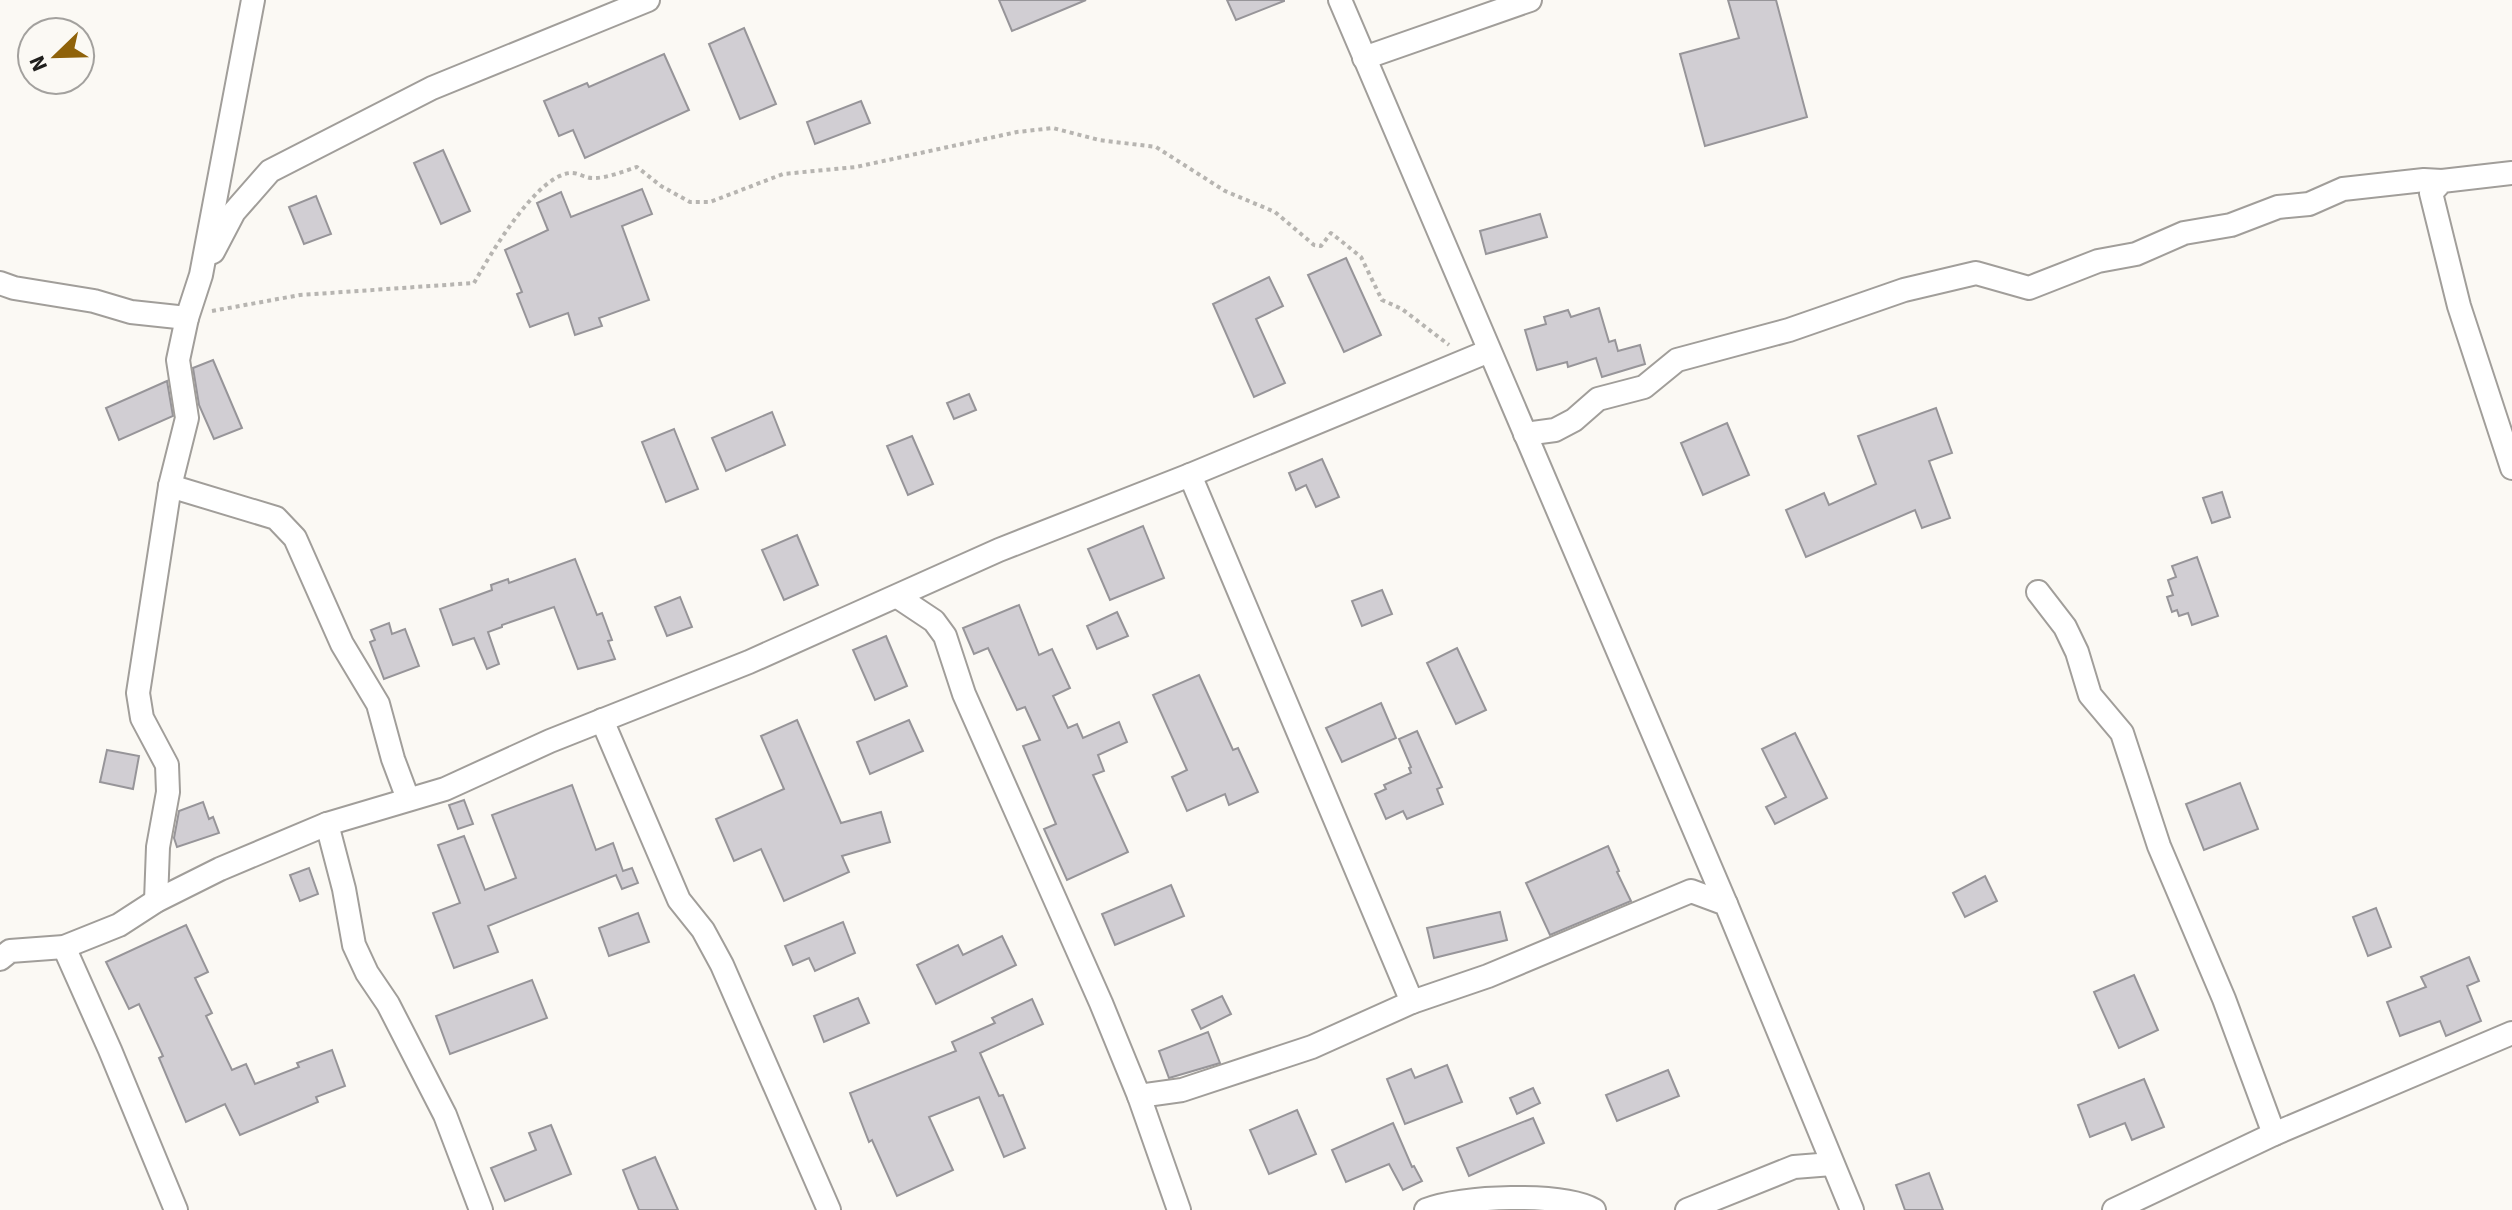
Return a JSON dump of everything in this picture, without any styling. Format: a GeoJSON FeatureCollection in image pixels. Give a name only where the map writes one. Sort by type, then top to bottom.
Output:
{"type":"FeatureCollection","features":[{"type":"Feature","properties":{"kind":"street"},"geometry":{"type":"LineString","coordinates":[[156,901],[158,847],[168,792],[167,765],[142,718],[138,693],[170,486],[187,418],[178,360],[201,275],[253,0]]}},
{"type":"Feature","properties":{"kind":"street"},"geometry":{"type":"LineString","coordinates":[[201,275],[234,212],[270,171],[432,88],[648,0]]}},
{"type":"Feature","properties":{"kind":"street"},"geometry":{"type":"LineString","coordinates":[[1340,0],[1726,904],[1852,1210]]}},
{"type":"Feature","properties":{"kind":"street"},"geometry":{"type":"LineString","coordinates":[[1364,58],[1530,0]]}},
{"type":"Feature","properties":{"kind":"street"},"geometry":{"type":"LineString","coordinates":[[1525,434],[1555,430],[1574,420],[1598,399],[1644,387],[1677,360],[1789,330],[1904,290],[1976,273],[2029,288],[2098,261],[2136,254],[2184,233],[2231,225],[2278,207],[2309,204],[2343,189],[2512,173]]}},
{"type":"Feature","properties":{"kind":"street"},"geometry":{"type":"LineString","coordinates":[[2442,181],[2431,193],[2434,209],[2459,306],[2512,468]]}},
{"type":"Feature","properties":{"kind":"street"},"geometry":{"type":"LineString","coordinates":[[0,283],[94,301],[131,312],[187,318]]}},
{"type":"Feature","properties":{"kind":"street"},"geometry":{"type":"LineString","coordinates":[[0,959],[10,951],[64,947],[119,925],[156,901],[220,869],[327,824],[445,789],[602,720],[749,662],[999,550],[1489,351]]}},
{"type":"Feature","properties":{"kind":"street"},"geometry":{"type":"LineString","coordinates":[[1190,475],[1412,1002]]}},
{"type":"Feature","properties":{"kind":"street"},"geometry":{"type":"LineString","coordinates":[[170,486],[276,518],[295,538],[342,644],[378,704],[408,799]]}},
{"type":"Feature","properties":{"kind":"street"},"geometry":{"type":"LineString","coordinates":[[2038,592],[2065,627],[2077,652],[2090,695],[2122,733],[2159,846],[2224,999],[2274,1134]]}},
{"type":"Feature","properties":{"kind":"street"},"geometry":{"type":"LineString","coordinates":[[898,597],[934,621],[945,636],[964,694],[1139,1096],[1179,1210]]}},
{"type":"Feature","properties":{"kind":"street"},"geometry":{"type":"LineString","coordinates":[[602,720],[679,900],[703,930],[722,965],[829,1210]]}},
{"type":"Feature","properties":{"kind":"street"},"geometry":{"type":"LineString","coordinates":[[327,824],[344,889],[354,945],[445,1115],[481,1210]]}},
{"type":"Feature","properties":{"kind":"street"},"geometry":{"type":"LineString","coordinates":[[1139,1096],[1182,1090],[1312,1047],[1412,1002],[1488,976],[1691,891],[1726,904]]}},
{"type":"Feature","properties":{"kind":"street"},"geometry":{"type":"LineString","coordinates":[[64,947],[176,1210]]}},
{"type":"Feature","properties":{"kind":"street"},"geometry":{"type":"LineString","coordinates":[[2114,1210],[2274,1134],[2512,1033]]}},
{"type":"Feature","properties":{"kind":"street"},"geometry":{"type":"LineString","coordinates":[[1687,1210],[1794,1167],[1832,1164]]}},
{"type":"Feature","properties":{"kind":"street"},"geometry":{"type":"LineString","coordinates":[[1426,1210],[1464,1200],[1501,1198],[1563,1202],[1594,1210]]}},
{"type":"Feature","properties":{"kind":"path"},"geometry":{"type":"LineString","coordinates":[[187,318],[232,305],[300,295],[474,283],[495,245],[527,203],[554,178],[572,173],[593,179],[637,167],[661,186],[690,202],[710,202],[783,174],[856,167],[1017,132],[1053,128],[1099,140],[1156,147],[1225,191],[1275,212],[1314,245],[1321,246],[1331,233],[1361,257],[1382,300],[1402,309],[1466,360]]}},
{"type":"Feature","properties":{"kind":"building"},"geometry":{"type":"Polygon","coordinates":[[[999,0],[1086,0],[1012,31],[999,0]]]}},
{"type":"Feature","properties":{"kind":"building"},"geometry":{"type":"Polygon","coordinates":[[[1227,0],[1284,0],[1284,1],[1236,20],[1227,0]]]}},
{"type":"Feature","properties":{"kind":"building"},"geometry":{"type":"Polygon","coordinates":[[[1728,0],[1776,0],[1807,117],[1705,146],[1680,54],[1739,38],[1728,0]]]}},
{"type":"Feature","properties":{"kind":"building"},"geometry":{"type":"Polygon","coordinates":[[[744,28],[776,104],[740,119],[709,44],[744,28]]]}},
{"type":"Feature","properties":{"kind":"building"},"geometry":{"type":"Polygon","coordinates":[[[664,54],[689,110],[585,158],[573,130],[559,136],[544,101],[587,83],[589,87],[664,54]]]}},
{"type":"Feature","properties":{"kind":"building"},"geometry":{"type":"Polygon","coordinates":[[[861,101],[870,123],[815,144],[807,122],[861,101]]]}},
{"type":"Feature","properties":{"kind":"building"},"geometry":{"type":"Polygon","coordinates":[[[443,150],[470,211],[441,224],[414,163],[443,150]]]}},
{"type":"Feature","properties":{"kind":"building"},"geometry":{"type":"Polygon","coordinates":[[[642,189],[652,214],[622,226],[649,300],[599,318],[602,326],[575,335],[568,313],[530,327],[517,294],[522,292],[505,250],[548,230],[537,203],[561,192],[571,217],[642,189]]]}},
{"type":"Feature","properties":{"kind":"building"},"geometry":{"type":"Polygon","coordinates":[[[316,196],[331,234],[304,244],[289,207],[316,196]]]}},
{"type":"Feature","properties":{"kind":"building"},"geometry":{"type":"Polygon","coordinates":[[[1540,214],[1547,237],[1486,254],[1480,231],[1540,214]]]}},
{"type":"Feature","properties":{"kind":"building"},"geometry":{"type":"Polygon","coordinates":[[[1346,258],[1381,335],[1344,352],[1308,275],[1346,258]]]}},
{"type":"Feature","properties":{"kind":"building"},"geometry":{"type":"Polygon","coordinates":[[[1269,277],[1283,306],[1256,319],[1285,383],[1254,397],[1213,304],[1269,277]]]}},
{"type":"Feature","properties":{"kind":"building"},"geometry":{"type":"Polygon","coordinates":[[[1599,308],[1609,342],[1615,340],[1618,351],[1640,345],[1645,364],[1602,377],[1596,358],[1568,367],[1567,362],[1537,370],[1525,330],[1546,324],[1544,317],[1568,310],[1571,317],[1599,308]]]}},
{"type":"Feature","properties":{"kind":"building"},"geometry":{"type":"Polygon","coordinates":[[[213,360],[242,428],[214,439],[199,405],[193,368],[213,360]]]}},
{"type":"Feature","properties":{"kind":"building"},"geometry":{"type":"Polygon","coordinates":[[[167,381],[173,416],[119,440],[106,408],[167,381]]]}},
{"type":"Feature","properties":{"kind":"building"},"geometry":{"type":"Polygon","coordinates":[[[969,394],[976,410],[954,419],[947,403],[969,394]]]}},
{"type":"Feature","properties":{"kind":"building"},"geometry":{"type":"Polygon","coordinates":[[[1936,408],[1952,453],[1929,461],[1950,518],[1922,528],[1915,510],[1806,557],[1786,510],[1824,493],[1829,505],[1876,484],[1858,436],[1936,408]]]}},
{"type":"Feature","properties":{"kind":"building"},"geometry":{"type":"Polygon","coordinates":[[[772,412],[785,445],[726,471],[712,438],[772,412]]]}},
{"type":"Feature","properties":{"kind":"building"},"geometry":{"type":"Polygon","coordinates":[[[1727,423],[1749,475],[1703,495],[1681,443],[1727,423]]]}},
{"type":"Feature","properties":{"kind":"building"},"geometry":{"type":"Polygon","coordinates":[[[674,429],[698,489],[666,502],[642,442],[674,429]]]}},
{"type":"Feature","properties":{"kind":"building"},"geometry":{"type":"Polygon","coordinates":[[[912,436],[933,484],[908,495],[887,446],[912,436]]]}},
{"type":"Feature","properties":{"kind":"building"},"geometry":{"type":"Polygon","coordinates":[[[1322,459],[1339,497],[1316,507],[1306,485],[1296,490],[1289,473],[1322,459]]]}},
{"type":"Feature","properties":{"kind":"building"},"geometry":{"type":"Polygon","coordinates":[[[2222,492],[2230,517],[2212,523],[2203,498],[2222,492]]]}},
{"type":"Feature","properties":{"kind":"building"},"geometry":{"type":"Polygon","coordinates":[[[1143,526],[1164,578],[1110,600],[1088,549],[1143,526]]]}},
{"type":"Feature","properties":{"kind":"building"},"geometry":{"type":"Polygon","coordinates":[[[797,535],[818,585],[784,600],[762,550],[797,535]]]}},
{"type":"Feature","properties":{"kind":"building"},"geometry":{"type":"Polygon","coordinates":[[[2197,557],[2218,616],[2192,625],[2188,613],[2179,616],[2177,610],[2172,612],[2167,597],[2173,595],[2168,580],[2176,577],[2172,566],[2197,557]]]}},
{"type":"Feature","properties":{"kind":"building"},"geometry":{"type":"Polygon","coordinates":[[[575,559],[597,615],[602,613],[615,659],[578,669],[554,607],[488,632],[499,664],[487,669],[474,638],[453,645],[440,609],[492,590],[491,585],[508,579],[509,583],[575,559]]]}},
{"type":"Feature","properties":{"kind":"building"},"geometry":{"type":"Polygon","coordinates":[[[1382,590],[1392,614],[1362,626],[1352,601],[1382,590]]]}},
{"type":"Feature","properties":{"kind":"building"},"geometry":{"type":"Polygon","coordinates":[[[680,597],[692,627],[667,636],[655,607],[680,597]]]}},
{"type":"Feature","properties":{"kind":"building"},"geometry":{"type":"Polygon","coordinates":[[[1019,605],[1039,655],[1052,649],[1070,688],[1053,696],[1068,728],[1077,724],[1083,738],[1119,722],[1127,742],[1098,755],[1104,771],[1093,775],[1128,852],[1067,880],[1044,829],[1056,824],[1023,746],[1040,740],[1025,707],[1017,710],[988,648],[974,654],[963,628],[1019,605]]]}},
{"type":"Feature","properties":{"kind":"building"},"geometry":{"type":"Polygon","coordinates":[[[1117,612],[1128,636],[1097,649],[1087,626],[1117,612]]]}},
{"type":"Feature","properties":{"kind":"building"},"geometry":{"type":"Polygon","coordinates":[[[389,623],[392,634],[405,629],[419,666],[384,679],[370,642],[375,640],[371,630],[389,623]]]}},
{"type":"Feature","properties":{"kind":"building"},"geometry":{"type":"Polygon","coordinates":[[[886,636],[907,686],[875,700],[853,650],[886,636]]]}},
{"type":"Feature","properties":{"kind":"building"},"geometry":{"type":"Polygon","coordinates":[[[1457,648],[1486,710],[1456,724],[1427,663],[1457,648]]]}},
{"type":"Feature","properties":{"kind":"building"},"geometry":{"type":"Polygon","coordinates":[[[1199,675],[1233,750],[1238,748],[1258,792],[1229,805],[1225,794],[1187,811],[1172,777],[1187,770],[1153,695],[1199,675]]]}},
{"type":"Feature","properties":{"kind":"building"},"geometry":{"type":"Polygon","coordinates":[[[1381,703],[1396,738],[1342,762],[1326,728],[1381,703]]]}},
{"type":"Feature","properties":{"kind":"building"},"geometry":{"type":"Polygon","coordinates":[[[797,720],[841,823],[881,812],[890,842],[842,856],[849,872],[784,901],[761,849],[734,861],[716,819],[784,789],[761,736],[797,720]]]}},
{"type":"Feature","properties":{"kind":"building"},"geometry":{"type":"Polygon","coordinates":[[[909,720],[923,751],[870,774],[857,742],[909,720]]]}},
{"type":"Feature","properties":{"kind":"building"},"geometry":{"type":"Polygon","coordinates":[[[1417,731],[1442,787],[1437,789],[1443,804],[1407,819],[1403,811],[1386,819],[1375,794],[1386,789],[1384,785],[1411,773],[1399,739],[1417,731]]]}},
{"type":"Feature","properties":{"kind":"building"},"geometry":{"type":"Polygon","coordinates":[[[1795,733],[1827,798],[1775,824],[1766,807],[1786,797],[1762,749],[1795,733]]]}},
{"type":"Feature","properties":{"kind":"building"},"geometry":{"type":"Polygon","coordinates":[[[107,750],[139,756],[133,789],[100,782],[107,750]]]}},
{"type":"Feature","properties":{"kind":"building"},"geometry":{"type":"Polygon","coordinates":[[[2240,783],[2258,829],[2204,850],[2186,804],[2240,783]]]}},
{"type":"Feature","properties":{"kind":"building"},"geometry":{"type":"Polygon","coordinates":[[[572,785],[596,850],[613,843],[623,871],[632,868],[638,883],[622,889],[616,875],[488,926],[498,952],[454,968],[433,913],[460,903],[438,845],[464,836],[485,890],[516,878],[492,815],[572,785]]]}},
{"type":"Feature","properties":{"kind":"building"},"geometry":{"type":"Polygon","coordinates":[[[464,800],[473,824],[458,829],[449,805],[464,800]]]}},
{"type":"Feature","properties":{"kind":"building"},"geometry":{"type":"Polygon","coordinates":[[[203,802],[209,819],[213,817],[219,833],[177,847],[174,838],[179,811],[203,802]]]}},
{"type":"Feature","properties":{"kind":"building"},"geometry":{"type":"Polygon","coordinates":[[[1608,846],[1631,901],[1550,935],[1526,883],[1608,846]]]}},
{"type":"Feature","properties":{"kind":"building"},"geometry":{"type":"Polygon","coordinates":[[[309,868],[318,894],[300,901],[290,875],[309,868]]]}},
{"type":"Feature","properties":{"kind":"building"},"geometry":{"type":"Polygon","coordinates":[[[1985,876],[1997,901],[1965,917],[1953,893],[1985,876]]]}},
{"type":"Feature","properties":{"kind":"building"},"geometry":{"type":"Polygon","coordinates":[[[1171,885],[1184,916],[1115,945],[1102,914],[1171,885]]]}},
{"type":"Feature","properties":{"kind":"building"},"geometry":{"type":"Polygon","coordinates":[[[2376,908],[2391,947],[2368,956],[2353,917],[2376,908]]]}},
{"type":"Feature","properties":{"kind":"building"},"geometry":{"type":"Polygon","coordinates":[[[1500,912],[1507,940],[1434,958],[1427,928],[1500,912]]]}},
{"type":"Feature","properties":{"kind":"building"},"geometry":{"type":"Polygon","coordinates":[[[638,913],[649,942],[609,956],[599,928],[638,913]]]}},
{"type":"Feature","properties":{"kind":"building"},"geometry":{"type":"Polygon","coordinates":[[[843,922],[855,953],[815,971],[809,958],[793,965],[785,946],[843,922]]]}},
{"type":"Feature","properties":{"kind":"building"},"geometry":{"type":"Polygon","coordinates":[[[186,925],[208,972],[195,978],[212,1013],[206,1016],[232,1070],[246,1064],[255,1084],[332,1050],[345,1086],[316,1097],[318,1102],[240,1135],[225,1104],[186,1122],[159,1058],[163,1056],[139,1004],[129,1009],[106,962],[186,925]]]}},
{"type":"Feature","properties":{"kind":"building"},"geometry":{"type":"Polygon","coordinates":[[[1002,936],[1016,965],[936,1004],[917,965],[958,945],[963,955],[1002,936]]]}},
{"type":"Feature","properties":{"kind":"building"},"geometry":{"type":"Polygon","coordinates":[[[2469,957],[2479,981],[2467,986],[2481,1021],[2446,1036],[2440,1021],[2400,1036],[2387,1002],[2426,987],[2421,977],[2469,957]]]}},
{"type":"Feature","properties":{"kind":"building"},"geometry":{"type":"Polygon","coordinates":[[[2134,975],[2158,1030],[2119,1048],[2094,992],[2134,975]]]}},
{"type":"Feature","properties":{"kind":"building"},"geometry":{"type":"Polygon","coordinates":[[[532,980],[547,1018],[450,1054],[436,1016],[532,980]]]}},
{"type":"Feature","properties":{"kind":"building"},"geometry":{"type":"Polygon","coordinates":[[[1222,996],[1231,1014],[1201,1029],[1192,1010],[1222,996]]]}},
{"type":"Feature","properties":{"kind":"building"},"geometry":{"type":"Polygon","coordinates":[[[858,998],[869,1023],[824,1042],[814,1016],[858,998]]]}},
{"type":"Feature","properties":{"kind":"building"},"geometry":{"type":"Polygon","coordinates":[[[1032,999],[1043,1024],[980,1053],[999,1096],[1003,1095],[1025,1148],[1004,1157],[979,1097],[929,1117],[953,1170],[897,1196],[872,1140],[869,1142],[850,1093],[956,1051],[952,1042],[995,1023],[992,1018],[1032,999]]]}},
{"type":"Feature","properties":{"kind":"building"},"geometry":{"type":"Polygon","coordinates":[[[1208,1032],[1220,1063],[1169,1078],[1159,1051],[1208,1032]]]}},
{"type":"Feature","properties":{"kind":"building"},"geometry":{"type":"Polygon","coordinates":[[[1447,1065],[1462,1102],[1405,1124],[1387,1079],[1411,1069],[1415,1078],[1447,1065]]]}},
{"type":"Feature","properties":{"kind":"building"},"geometry":{"type":"Polygon","coordinates":[[[1668,1070],[1679,1096],[1617,1121],[1606,1095],[1668,1070]]]}},
{"type":"Feature","properties":{"kind":"building"},"geometry":{"type":"Polygon","coordinates":[[[2144,1079],[2164,1127],[2132,1140],[2125,1123],[2090,1137],[2078,1105],[2144,1079]]]}},
{"type":"Feature","properties":{"kind":"building"},"geometry":{"type":"Polygon","coordinates":[[[1533,1088],[1540,1103],[1517,1114],[1510,1098],[1533,1088]]]}},
{"type":"Feature","properties":{"kind":"building"},"geometry":{"type":"Polygon","coordinates":[[[1297,1110],[1316,1154],[1269,1174],[1250,1130],[1297,1110]]]}},
{"type":"Feature","properties":{"kind":"building"},"geometry":{"type":"Polygon","coordinates":[[[1533,1118],[1544,1143],[1469,1176],[1457,1148],[1533,1118]]]}},
{"type":"Feature","properties":{"kind":"building"},"geometry":{"type":"Polygon","coordinates":[[[1393,1123],[1412,1167],[1422,1181],[1403,1190],[1389,1164],[1346,1182],[1332,1150],[1393,1123]]]}},
{"type":"Feature","properties":{"kind":"building"},"geometry":{"type":"Polygon","coordinates":[[[551,1125],[571,1174],[505,1201],[491,1168],[536,1150],[529,1133],[551,1125]]]}},
{"type":"Feature","properties":{"kind":"building"},"geometry":{"type":"Polygon","coordinates":[[[655,1157],[678,1210],[639,1210],[623,1170],[655,1157]]]}},
{"type":"Feature","properties":{"kind":"building"},"geometry":{"type":"Polygon","coordinates":[[[1929,1173],[1943,1210],[1905,1210],[1896,1185],[1929,1173]]]}}]}
